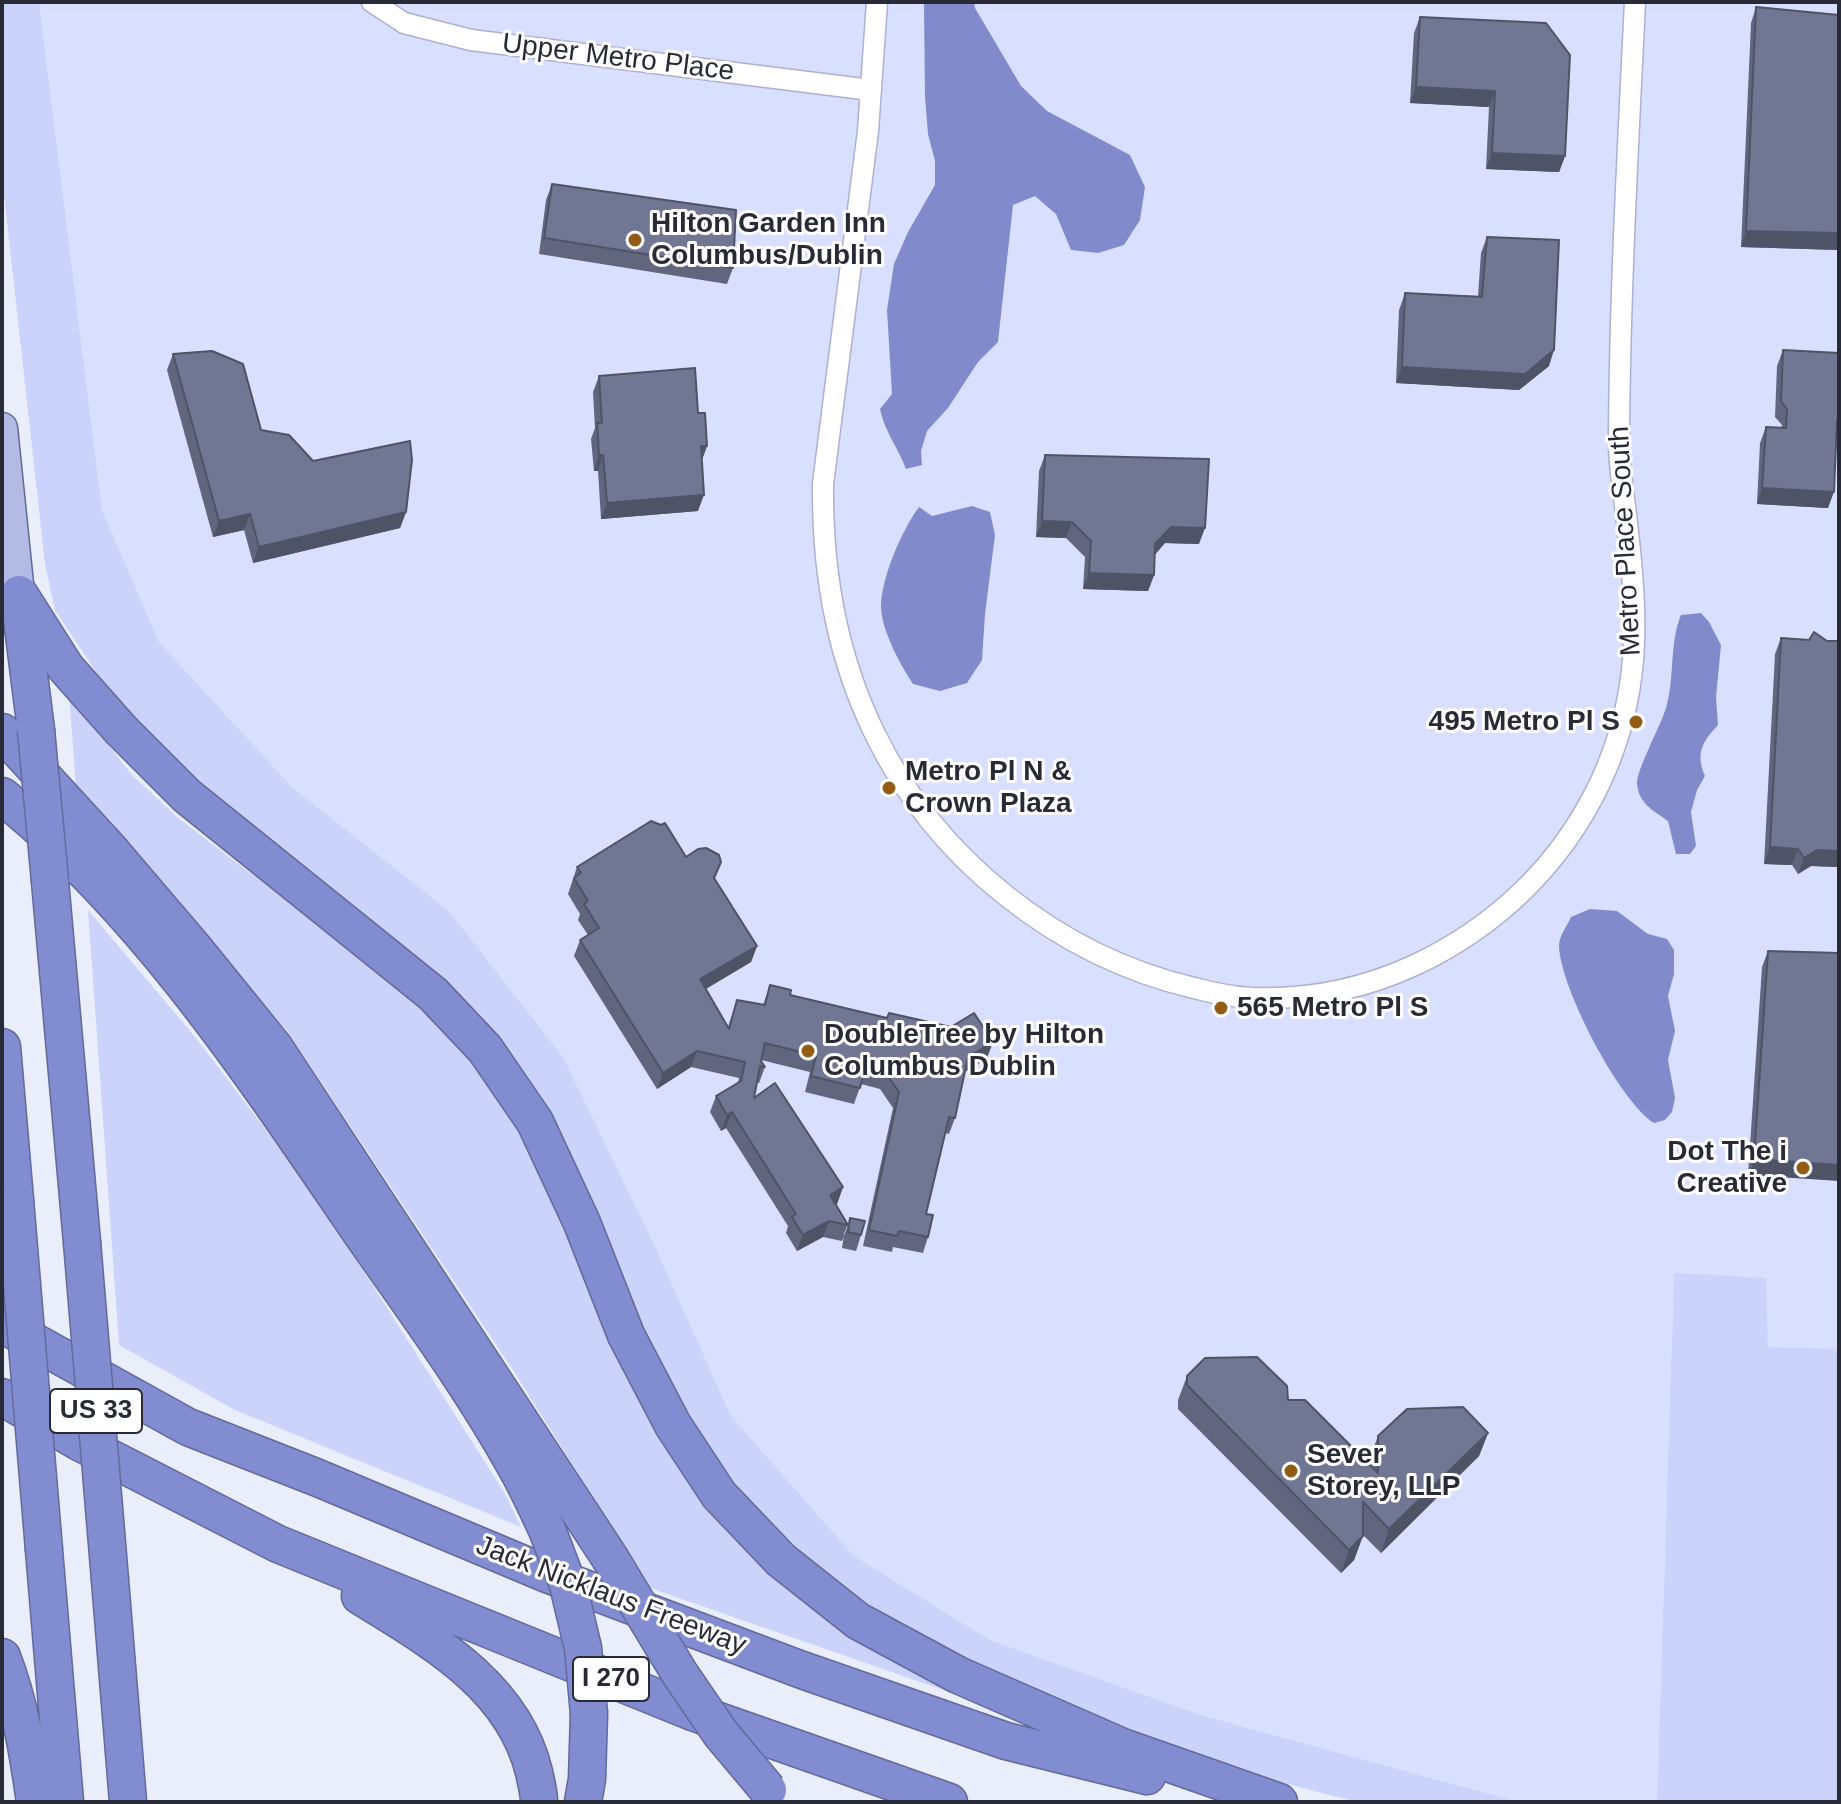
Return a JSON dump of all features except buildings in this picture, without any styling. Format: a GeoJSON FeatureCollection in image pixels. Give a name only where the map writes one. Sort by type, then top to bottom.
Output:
{"type":"FeatureCollection","features":[{"type":"Feature","properties":{"kind":"highway","name":"US 33"},"geometry":{"type":"LineString","coordinates":[[19,594],[19,731],[50,881],[128,1802]]}},
{"type":"Feature","properties":{"kind":"highway"},"geometry":{"type":"LineString","coordinates":[[19,594],[66,668],[121,730],[187,796],[433,994],[485,1049],[535,1122],[582,1223],[626,1335],[673,1425],[719,1495],[781,1560],[858,1621],[958,1675],[1125,1748],[1279,1802]]}},
{"type":"Feature","properties":{"kind":"highway"},"geometry":{"type":"LineString","coordinates":[[19,731],[110,850],[274,1047],[610,1558],[680,1674],[721,1734],[775,1796]]}},
{"type":"Feature","properties":{"kind":"highway"},"geometry":{"type":"LineString","coordinates":[[2,796],[93,881],[159,954],[239,1053],[461,1379],[516,1466],[548,1532],[568,1585],[583,1648],[589,1714],[587,1779],[583,1802]]}},
{"type":"Feature","properties":{"kind":"highway","name":"US 33"},"geometry":{"type":"LineString","coordinates":[[2,1047],[65,1802]]}},
{"type":"Feature","properties":{"kind":"highway"},"geometry":{"type":"LineString","coordinates":[[2,1107],[15,1200]]}},
{"type":"Feature","properties":{"kind":"highway","name":"Jack Nicklaus Freeway"},"geometry":{"type":"LineString","coordinates":[[2,1324],[188,1427],[547,1574],[802,1670],[1006,1741],[1246,1802]]}},
{"type":"Feature","properties":{"kind":"highway","name":"I 270"},"geometry":{"type":"LineString","coordinates":[[2,1397],[79,1442],[278,1544],[690,1711],[949,1802]]}},
{"type":"Feature","properties":{"kind":"highway"},"geometry":{"type":"LineString","coordinates":[[278,1544],[441,1646],[477,1677],[507,1712],[529,1752],[539,1802]]}},
{"type":"Feature","properties":{"kind":"highway"},"geometry":{"type":"LineString","coordinates":[[2,1657],[16,1692],[35,1802]]}},
{"type":"Feature","properties":{"kind":"highway"},"geometry":{"type":"LineString","coordinates":[[122,1725],[140,1802]]}},
{"type":"Feature","properties":{"kind":"main road","name":"US 33"},"geometry":{"type":"LineString","coordinates":[[2,428],[19,594]]}},
{"type":"Feature","properties":{"kind":"street","name":"Upper Metro Place"},"geometry":{"type":"LineString","coordinates":[[372,2],[404,23],[471,40],[871,90]]}},
{"type":"Feature","properties":{"kind":"street","name":"Metro Place South"},"geometry":{"type":"LineString","coordinates":[[877,2],[871,90],[849,292],[826,450],[823,539],[831,601],[844,655],[874,733],[900,779],[958,852],[997,889],[1073,942],[1159,980],[1220,995],[1249,998],[1319,995],[1360,985],[1406,969],[1478,931],[1545,869],[1569,838],[1600,782],[1626,714],[1633,677],[1636,630],[1618,443],[1635,2]]}},
{"type":"Feature","properties":{"kind":"shaded area"},"geometry":{"type":"Polygon","coordinates":[[[2,2],[39,2],[102,510],[159,642],[292,787],[449,911],[563,1057],[654,1244],[731,1416],[854,1556],[990,1640],[1204,1716],[1519,1802],[1357,1802],[1207,1763],[985,1676],[836,1590],[777,1540],[707,1458],[505,1062],[185,778],[116,702],[55,610],[45,564],[2,177],[2,2]]]}},
{"type":"Feature","properties":{"kind":"shaded area"},"geometry":{"type":"Polygon","coordinates":[[[39,2],[1839,2],[1839,1349],[1768,1348],[1674,1273],[1657,1802],[1519,1802],[1204,1716],[990,1640],[854,1556],[731,1416],[654,1244],[563,1057],[449,911],[292,787],[159,642],[102,510],[39,2]]]}},
{"type":"Feature","properties":{"kind":"shaded area"},"geometry":{"type":"Polygon","coordinates":[[[69,695],[132,775],[177,817],[250,873],[398,974],[478,1063],[530,1146],[677,1457],[958,1688],[955,1694],[650,1588],[511,1367],[287,1031],[76,786],[69,695]]]}},
{"type":"Feature","properties":{"kind":"shaded area"},"geometry":{"type":"Polygon","coordinates":[[[88,910],[196,1038],[316,1196],[504,1492],[521,1527],[235,1410],[119,1345],[88,910]]]}},
{"type":"Feature","properties":{"kind":"shaded area"},"geometry":{"type":"Polygon","coordinates":[[[1674,1273],[1766,1278],[1768,1347],[1839,1349],[1839,1802],[1657,1802],[1674,1273]]]}},
{"type":"Feature","properties":{"kind":"water"},"geometry":{"type":"Polygon","coordinates":[[[924,2],[974,2],[1021,86],[1047,111],[1130,155],[1145,187],[1140,220],[1124,245],[1098,253],[1071,250],[1056,214],[1035,196],[1013,205],[998,342],[978,362],[948,408],[927,431],[921,451],[922,465],[906,469],[880,409],[892,394],[887,310],[894,264],[935,185],[935,161],[928,134],[925,97],[924,2]]]}},
{"type":"Feature","properties":{"kind":"water"},"geometry":{"type":"Polygon","coordinates":[[[972,506],[990,512],[995,535],[982,660],[967,683],[940,691],[913,684],[892,646],[882,614],[885,579],[894,553],[919,507],[932,516],[972,506]]]}},
{"type":"Feature","properties":{"kind":"water"},"geometry":{"type":"Polygon","coordinates":[[[1701,613],[1721,645],[1716,697],[1718,725],[1702,748],[1705,776],[1691,812],[1696,846],[1690,854],[1676,854],[1668,821],[1644,802],[1637,784],[1640,769],[1666,708],[1681,615],[1701,613]]]}},
{"type":"Feature","properties":{"kind":"water"},"geometry":{"type":"Polygon","coordinates":[[[1590,909],[1617,911],[1648,934],[1667,939],[1674,950],[1674,974],[1668,996],[1675,1031],[1668,1060],[1675,1098],[1672,1112],[1665,1120],[1654,1123],[1625,1092],[1594,1042],[1569,988],[1562,964],[1560,939],[1571,917],[1590,909]]]}},
{"type":"Feature","properties":{"kind":"place","name":"Hilton Garden Inn Columbus/Dublin"},"geometry":{"type":"Point","coordinates":[635,240]}},
{"type":"Feature","properties":{"kind":"place","name":"495 Metro Pl S"},"geometry":{"type":"Point","coordinates":[1636,722]}},
{"type":"Feature","properties":{"kind":"place","name":"Metro Pl N & Crown Plaza"},"geometry":{"type":"Point","coordinates":[889,788]}},
{"type":"Feature","properties":{"kind":"place","name":"565 Metro Pl S"},"geometry":{"type":"Point","coordinates":[1221,1008]}},
{"type":"Feature","properties":{"kind":"place","name":"DoubleTree by Hilton Columbus Dublin"},"geometry":{"type":"Point","coordinates":[808,1051]}},
{"type":"Feature","properties":{"kind":"place","name":"Dot The i Creative"},"geometry":{"type":"Point","coordinates":[1803,1168]}},
{"type":"Feature","properties":{"kind":"place","name":"Sever Storey, LLP"},"geometry":{"type":"Point","coordinates":[1291,1471]}}]}
